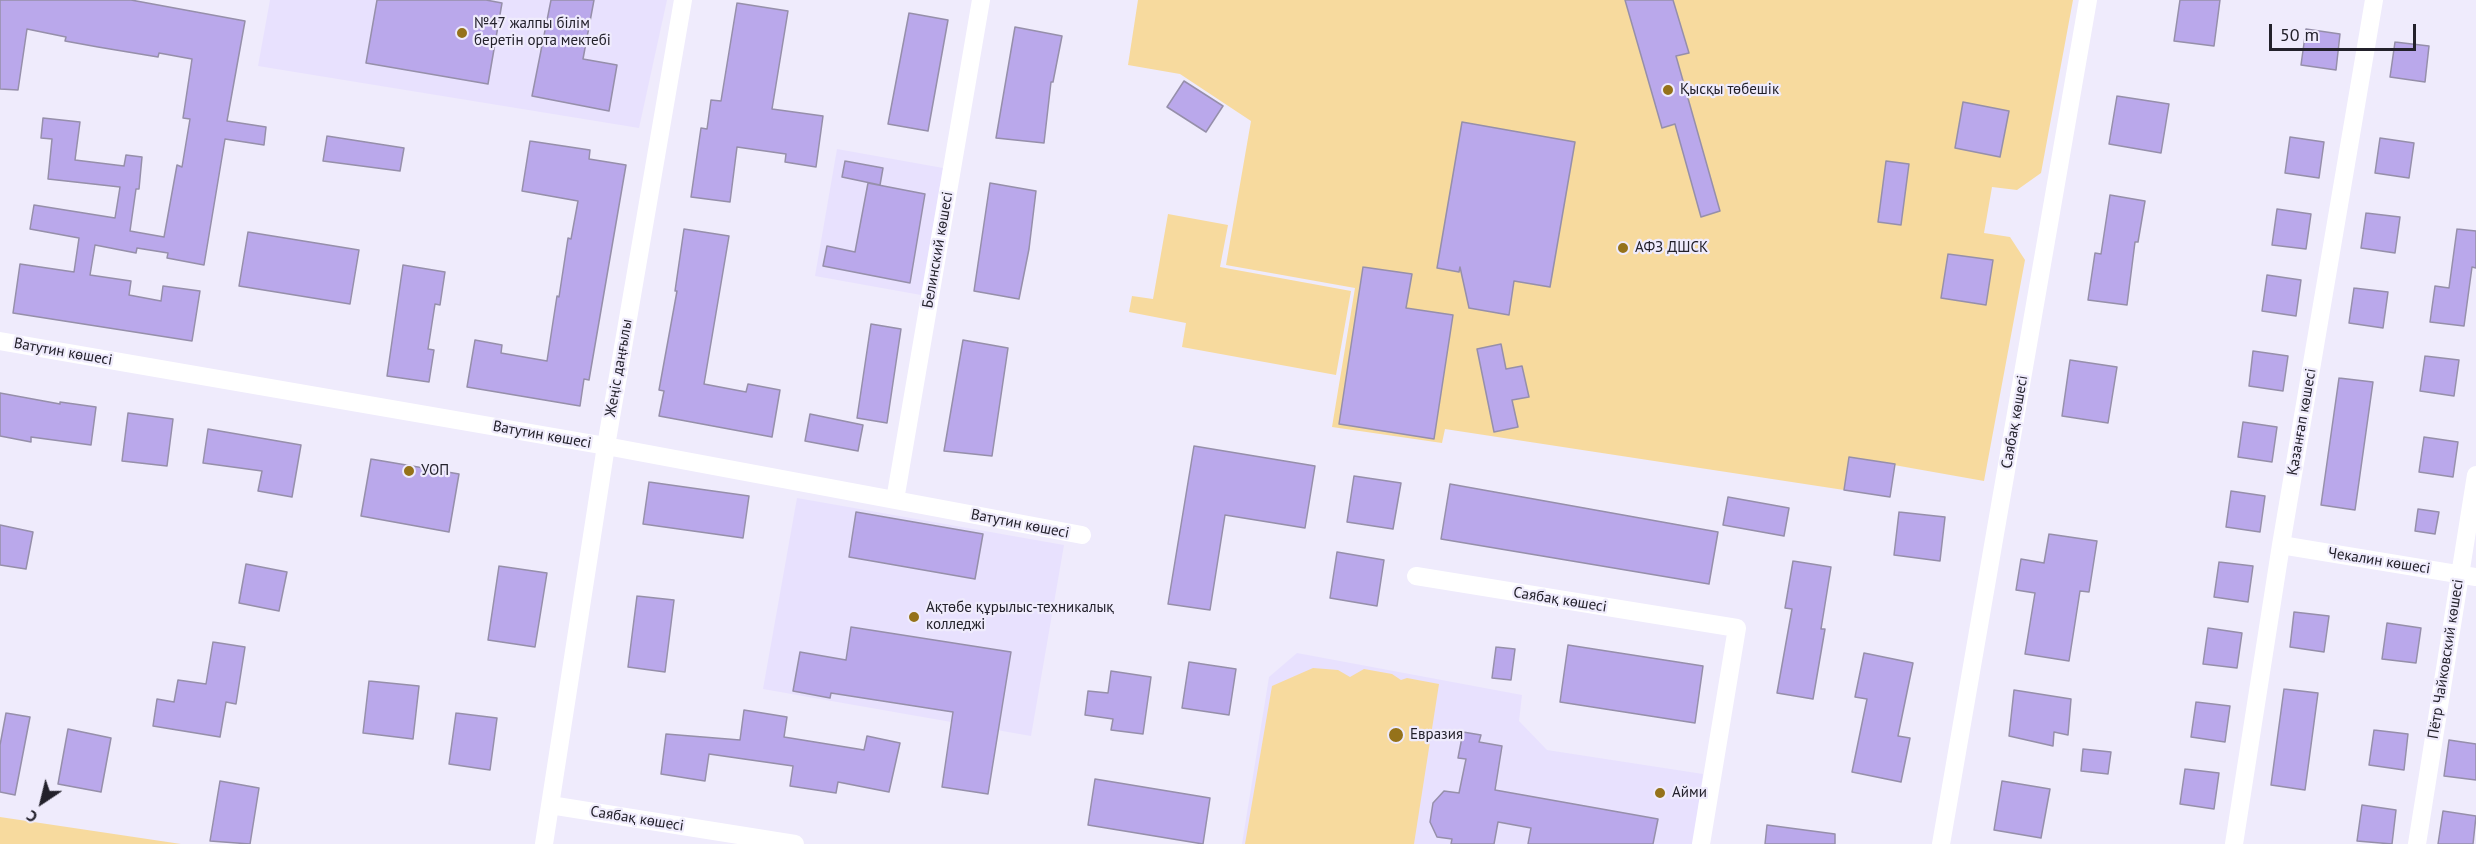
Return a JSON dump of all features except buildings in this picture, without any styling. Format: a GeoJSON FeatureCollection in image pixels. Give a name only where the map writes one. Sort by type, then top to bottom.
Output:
{"type":"FeatureCollection","features":[{"type":"Feature","properties":{"kind":"street","name":"Жеңіс даңғылы"},"geometry":{"type":"LineString","coordinates":[[544,844],[606,446],[683,0]]}},
{"type":"Feature","properties":{"kind":"street","name":"Белинский көшесі"},"geometry":{"type":"LineString","coordinates":[[895,500],[981,0]]}},
{"type":"Feature","properties":{"kind":"street","name":"Саябақ көшесі"},"geometry":{"type":"LineString","coordinates":[[1941,844],[2088,0]]}},
{"type":"Feature","properties":{"kind":"street","name":"Қазанғап көшесі"},"geometry":{"type":"LineString","coordinates":[[2234,844],[2281,545],[2374,0]]}},
{"type":"Feature","properties":{"kind":"street","name":"Ватутин көшесі"},"geometry":{"type":"LineString","coordinates":[[0,342],[606,446],[1082,535]]}},
{"type":"Feature","properties":{"kind":"street","name":"Пётр Чайковский көшесі"},"geometry":{"type":"LineString","coordinates":[[2417,844],[2468,575],[2476,475]]}},
{"type":"Feature","properties":{"kind":"street","name":"Чекалин көшесі"},"geometry":{"type":"LineString","coordinates":[[2281,545],[2468,575]]}},
{"type":"Feature","properties":{"kind":"street","name":"Саябақ көшесі"},"geometry":{"type":"LineString","coordinates":[[1416,576],[1737,628],[1701,844]]}},
{"type":"Feature","properties":{"kind":"street","name":"Саябақ көшесі"},"geometry":{"type":"LineString","coordinates":[[550,805],[795,844]]}},
{"type":"Feature","properties":{"kind":"shaded area","name":"№47 жалпы білім беретін орта мектебі"},"geometry":{"type":"Polygon","coordinates":[[[270,0],[667,0],[639,128],[258,66],[270,0]]]}},
{"type":"Feature","properties":{"kind":"shaded area","name":"АФЗ ДШСК"},"geometry":{"type":"Polygon","coordinates":[[[1138,0],[2073,0],[2041,173],[2017,190],[1992,187],[1984,233],[2010,237],[2025,260],[1984,481],[1849,457],[1844,490],[1445,429],[1442,443],[1332,427],[1355,288],[1226,265],[1251,121],[1180,74],[1128,65],[1138,0]]]}},
{"type":"Feature","properties":{"kind":"shaded area"},"geometry":{"type":"Polygon","coordinates":[[[837,149],[943,168],[921,295],[815,276],[837,149]]]}},
{"type":"Feature","properties":{"kind":"shaded area"},"geometry":{"type":"Polygon","coordinates":[[[1168,214],[1228,225],[1220,267],[1351,291],[1336,375],[1182,347],[1186,323],[1129,312],[1132,296],[1153,299],[1168,214]]]}},
{"type":"Feature","properties":{"kind":"shaded area","name":"Ақтөбе құрылыс-техникалық колледжі"},"geometry":{"type":"Polygon","coordinates":[[[797,498],[1064,545],[1031,736],[763,689],[797,498]]]}},
{"type":"Feature","properties":{"kind":"shaded area","name":"Евразия"},"geometry":{"type":"Polygon","coordinates":[[[1297,653],[1522,695],[1519,721],[1547,750],[1703,774],[1693,844],[1242,844],[1269,677],[1297,653]]]}},
{"type":"Feature","properties":{"kind":"shaded area"},"geometry":{"type":"Polygon","coordinates":[[[1313,668],[1338,670],[1350,677],[1364,669],[1392,674],[1401,680],[1407,678],[1439,684],[1414,844],[1245,844],[1272,686],[1313,668]]]}},
{"type":"Feature","properties":{"kind":"shaded area"},"geometry":{"type":"Polygon","coordinates":[[[0,817],[181,844],[0,844],[0,817]]]}},
{"type":"Feature","properties":{"kind":"place","name":"№47 жалпы білім беретін орта мектебі"},"geometry":{"type":"Point","coordinates":[462,33]}},
{"type":"Feature","properties":{"kind":"place","name":"Қысқы төбешік"},"geometry":{"type":"Point","coordinates":[1668,90]}},
{"type":"Feature","properties":{"kind":"place","name":"АФЗ ДШСК"},"geometry":{"type":"Point","coordinates":[1623,248]}},
{"type":"Feature","properties":{"kind":"place","name":"УОП"},"geometry":{"type":"Point","coordinates":[409,471]}},
{"type":"Feature","properties":{"kind":"place","name":"Ақтөбе құрылыс-техникалық колледжі"},"geometry":{"type":"Point","coordinates":[914,617]}},
{"type":"Feature","properties":{"kind":"place","name":"Евразия"},"geometry":{"type":"Point","coordinates":[1396,735]}},
{"type":"Feature","properties":{"kind":"place","name":"Айми"},"geometry":{"type":"Point","coordinates":[1660,793]}}]}
